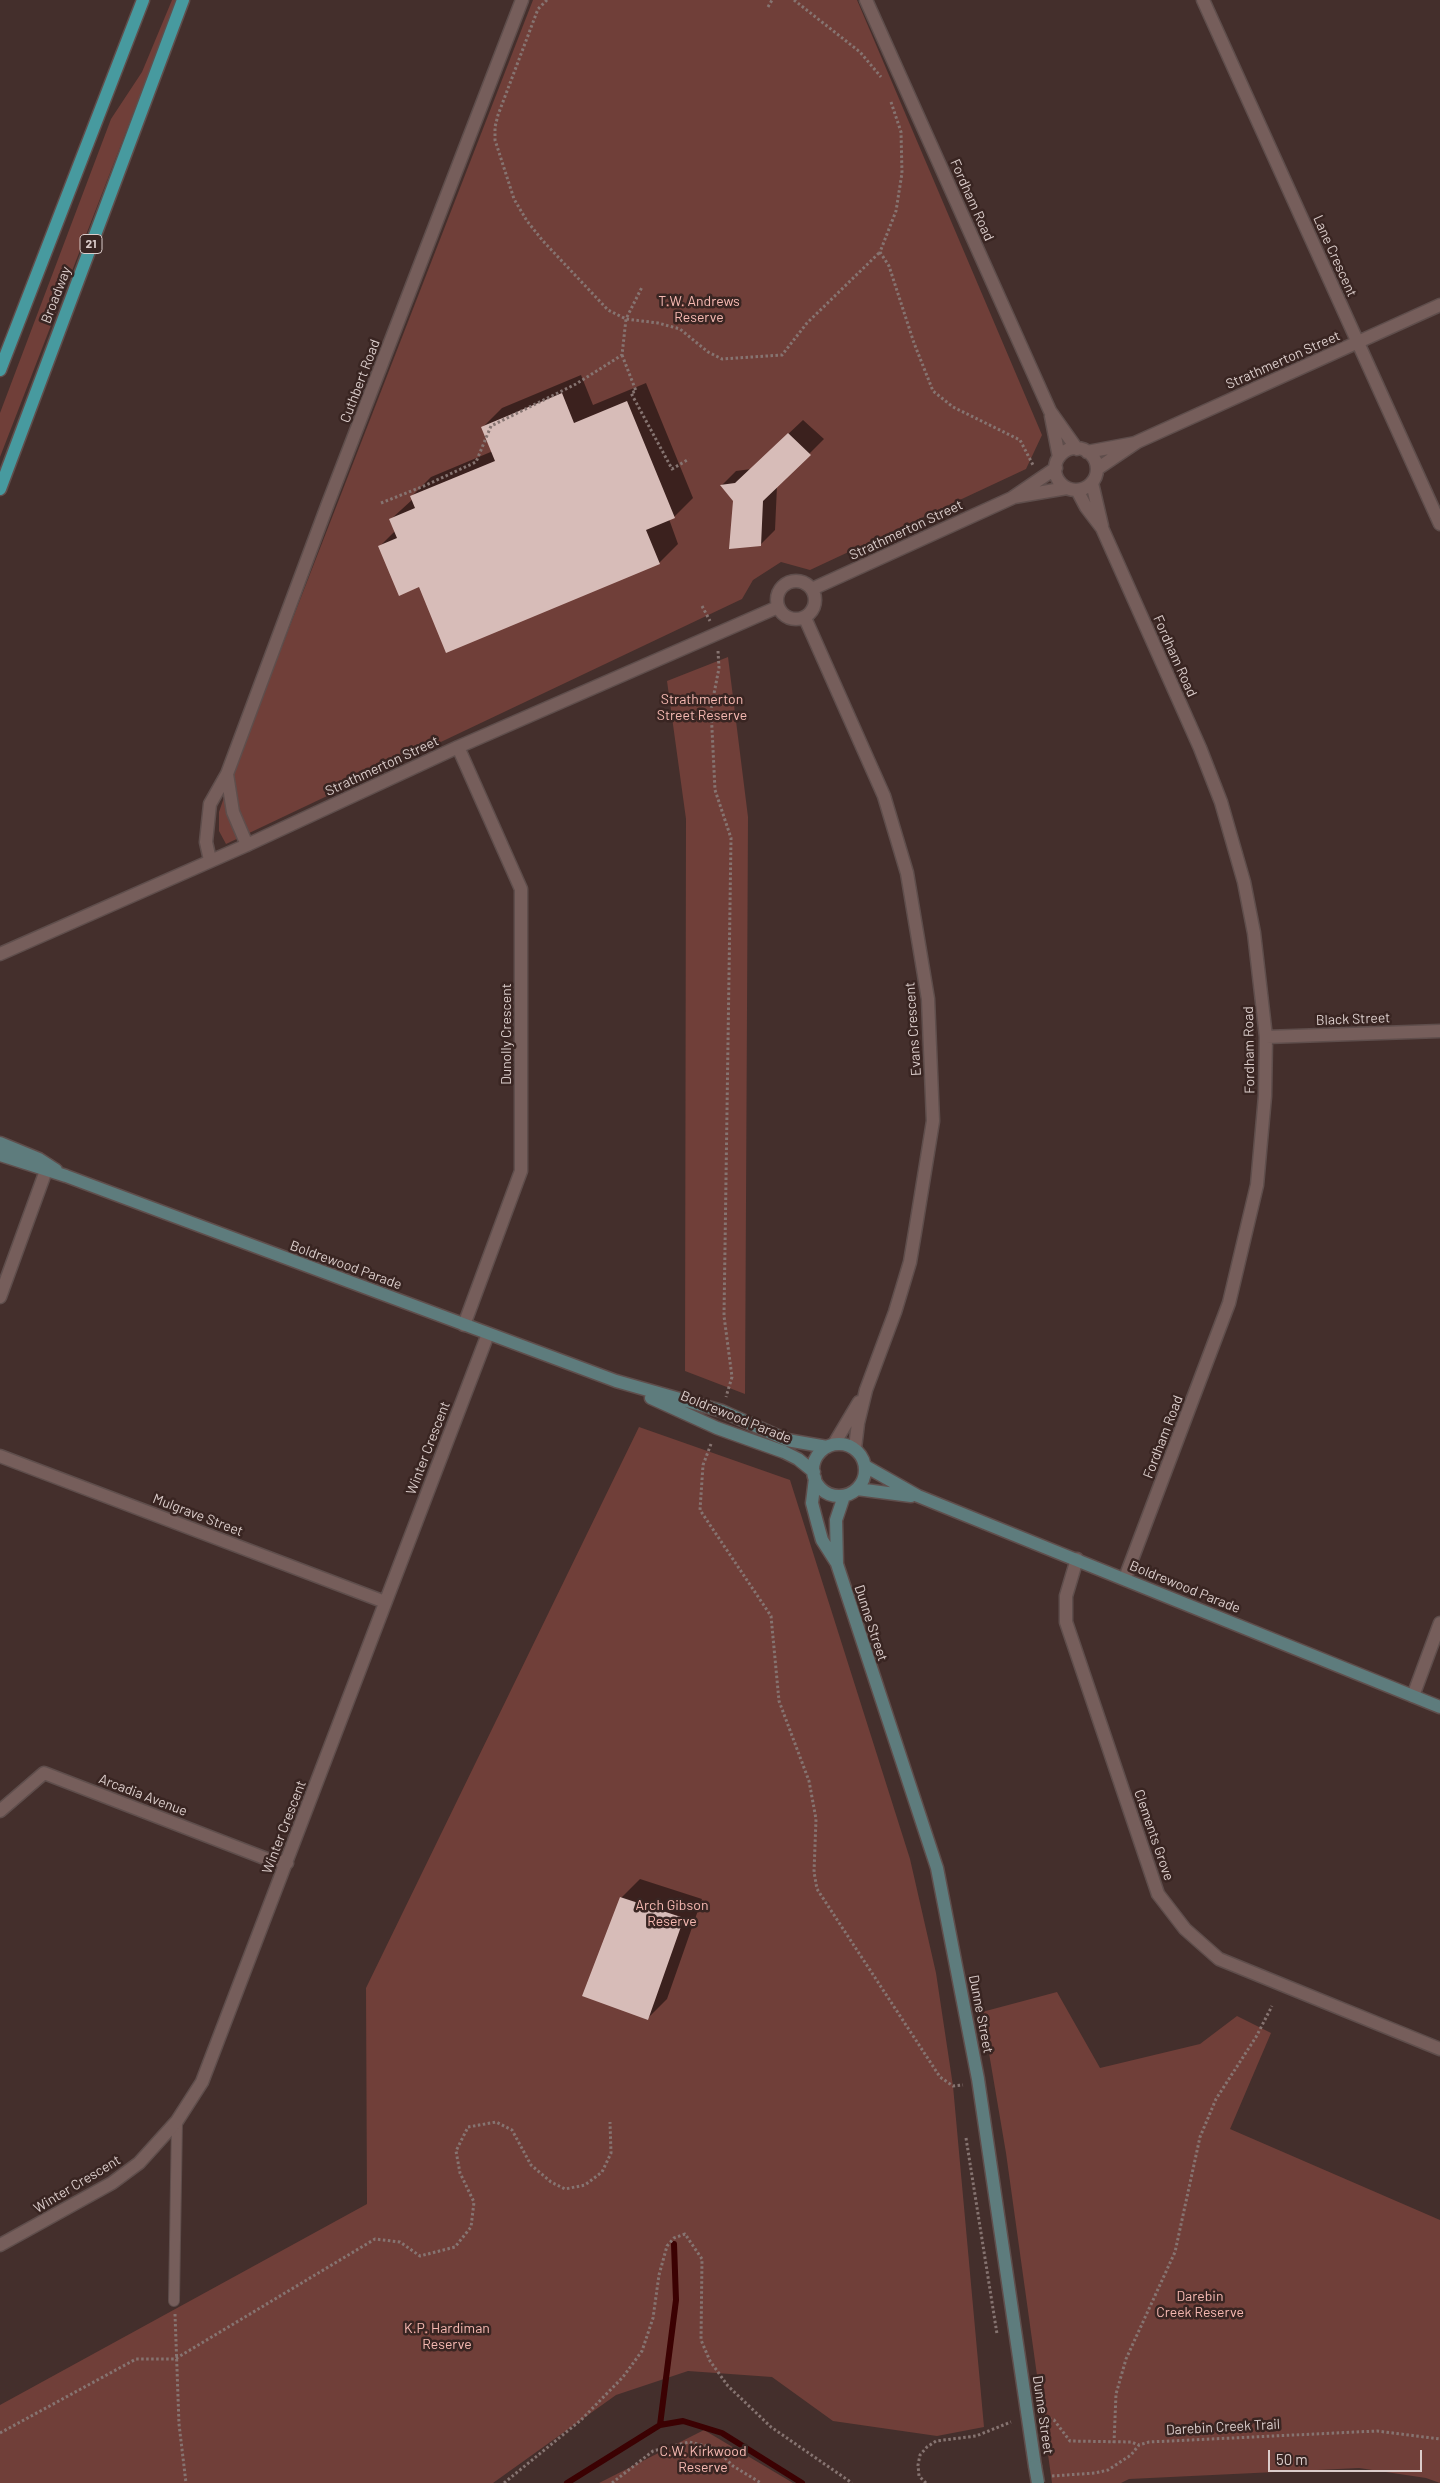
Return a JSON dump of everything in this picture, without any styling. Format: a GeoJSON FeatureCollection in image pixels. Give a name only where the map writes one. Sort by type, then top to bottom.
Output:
{"type":"FeatureCollection","features":[{"type":"Feature","properties":{"kind":"main road","name":"Broadway"},"geometry":{"type":"LineString","coordinates":[[0,370],[142,0]]}},
{"type":"Feature","properties":{"kind":"main road","name":"Broadway"},"geometry":{"type":"LineString","coordinates":[[0,489],[183,0]]}},
{"type":"Feature","properties":{"kind":"main road","name":"Boldrewood Parade"},"geometry":{"type":"LineString","coordinates":[[0,1143],[66,1176],[616,1381],[722,1412],[787,1440],[830,1445]]}},
{"type":"Feature","properties":{"kind":"main road","name":"Boldrewood Parade"},"geometry":{"type":"LineString","coordinates":[[0,1156],[47,1168]]}},
{"type":"Feature","properties":{"kind":"main road","name":"Boldrewood Parade"},"geometry":{"type":"LineString","coordinates":[[616,1381],[717,1428],[784,1452],[798,1459],[814,1475]]}},
{"type":"Feature","properties":{"kind":"main road"},"geometry":{"type":"LineString","coordinates":[[847,1444],[855,1448],[863,1458],[865,1466],[862,1482],[857,1489],[844,1496],[826,1492],[814,1475],[816,1458],[830,1445],[847,1444]]}},
{"type":"Feature","properties":{"kind":"main road","name":"Boldrewood Parade"},"geometry":{"type":"LineString","coordinates":[[865,1466],[918,1496],[1440,1707]]}},
{"type":"Feature","properties":{"kind":"main road","name":"Dunne Street"},"geometry":{"type":"LineString","coordinates":[[814,1475],[812,1503],[822,1540],[837,1564],[937,1868],[978,2079],[1035,2466],[1043,2480]]}},
{"type":"Feature","properties":{"kind":"main road","name":"Boldrewood Parade"},"geometry":{"type":"LineString","coordinates":[[857,1489],[918,1496]]}},
{"type":"Feature","properties":{"kind":"main road","name":"Dunne Street"},"geometry":{"type":"LineString","coordinates":[[837,1564],[836,1520],[844,1496]]}},
{"type":"Feature","properties":{"kind":"street","name":"Cuthbert Road"},"geometry":{"type":"LineString","coordinates":[[210,860],[206,842],[210,804],[227,774],[327,506],[522,0]]}},
{"type":"Feature","properties":{"kind":"street","name":"Fordham Road"},"geometry":{"type":"LineString","coordinates":[[866,0],[1050,411],[1082,450]]}},
{"type":"Feature","properties":{"kind":"street","name":"Lane Crescent"},"geometry":{"type":"LineString","coordinates":[[1203,0],[1440,524]]}},
{"type":"Feature","properties":{"kind":"street","name":"Strathmerton Street"},"geometry":{"type":"LineString","coordinates":[[1097,469],[1137,442],[1440,305]]}},
{"type":"Feature","properties":{"kind":"street","name":"Fordham Road"},"geometry":{"type":"LineString","coordinates":[[1050,411],[1058,463]]}},
{"type":"Feature","properties":{"kind":"street","name":"Strathmerton Street"},"geometry":{"type":"LineString","coordinates":[[1082,450],[1137,442]]}},
{"type":"Feature","properties":{"kind":"street"},"geometry":{"type":"LineString","coordinates":[[1070,449],[1082,450],[1096,462],[1097,469],[1092,483],[1072,489],[1058,480],[1058,463],[1070,449]]}},
{"type":"Feature","properties":{"kind":"street","name":"Strathmerton Street"},"geometry":{"type":"LineString","coordinates":[[812,589],[1012,498],[1058,463]]}},
{"type":"Feature","properties":{"kind":"street","name":"Fordham Road"},"geometry":{"type":"LineString","coordinates":[[1092,483],[1102,528],[1200,748],[1222,802],[1244,882],[1254,933],[1266,1037],[1264,1104],[1257,1185],[1229,1303],[1124,1578]]}},
{"type":"Feature","properties":{"kind":"street","name":"Fordham Road"},"geometry":{"type":"LineString","coordinates":[[1072,489],[1102,528]]}},
{"type":"Feature","properties":{"kind":"street","name":"Strathmerton Street"},"geometry":{"type":"LineString","coordinates":[[1012,498],[1072,489]]}},
{"type":"Feature","properties":{"kind":"street"},"geometry":{"type":"LineString","coordinates":[[790,582],[802,582],[812,589],[815,595],[814,608],[805,618],[799,620],[786,617],[778,606],[780,589],[790,582]]}},
{"type":"Feature","properties":{"kind":"street","name":"Strathmerton Street"},"geometry":{"type":"LineString","coordinates":[[0,954],[247,845],[458,747],[778,606]]}},
{"type":"Feature","properties":{"kind":"street","name":"Evans Crescent"},"geometry":{"type":"LineString","coordinates":[[805,618],[884,796],[908,873],[928,999],[933,1121],[910,1262],[895,1312],[866,1390],[858,1423],[855,1448]]}},
{"type":"Feature","properties":{"kind":"street","name":"Dunolly Crescent"},"geometry":{"type":"LineString","coordinates":[[458,747],[521,889],[521,1171],[464,1325]]}},
{"type":"Feature","properties":{"kind":"street","name":"Cuthbert Road"},"geometry":{"type":"LineString","coordinates":[[227,774],[232,812],[247,845]]}},
{"type":"Feature","properties":{"kind":"street","name":"Black Street"},"geometry":{"type":"LineString","coordinates":[[1266,1037],[1440,1031]]}},
{"type":"Feature","properties":{"kind":"street"},"geometry":{"type":"LineString","coordinates":[[0,1297],[47,1168]]}},
{"type":"Feature","properties":{"kind":"street","name":"Winter Crescent"},"geometry":{"type":"LineString","coordinates":[[0,2246],[112,2183],[139,2163],[177,2121],[202,2082],[488,1334]]}},
{"type":"Feature","properties":{"kind":"street","name":"Evans Crescent"},"geometry":{"type":"LineString","coordinates":[[830,1445],[866,1390]]}},
{"type":"Feature","properties":{"kind":"street","name":"Mulgrave Street"},"geometry":{"type":"LineString","coordinates":[[0,1456],[385,1602]]}},
{"type":"Feature","properties":{"kind":"street","name":"Clements Grove"},"geometry":{"type":"LineString","coordinates":[[1077,1559],[1066,1596],[1066,1622],[1158,1894],[1185,1929],[1219,1959],[1440,2049]]}},
{"type":"Feature","properties":{"kind":"street"},"geometry":{"type":"LineString","coordinates":[[1413,1696],[1440,1623]]}},
{"type":"Feature","properties":{"kind":"street","name":"Arcadia Avenue"},"geometry":{"type":"LineString","coordinates":[[0,1811],[44,1773],[267,1859],[286,1863]]}},
{"type":"Feature","properties":{"kind":"lane"},"geometry":{"type":"LineString","coordinates":[[174,2301],[177,2121]]}},
{"type":"Feature","properties":{"kind":"path"},"geometry":{"type":"LineString","coordinates":[[547,0],[538,9],[494,127],[495,140],[514,199],[527,221],[543,242],[608,310],[626,320],[658,323],[680,329],[708,352],[722,359],[782,354],[806,323],[880,252],[896,212],[902,173],[901,132],[890,98]]}},
{"type":"Feature","properties":{"kind":"path"},"geometry":{"type":"LineString","coordinates":[[768,7],[772,0]]}},
{"type":"Feature","properties":{"kind":"path"},"geometry":{"type":"LineString","coordinates":[[794,0],[860,52],[871,64],[885,85]]}},
{"type":"Feature","properties":{"kind":"path"},"geometry":{"type":"LineString","coordinates":[[880,252],[889,266],[914,343],[933,391],[953,407],[1020,440],[1039,477]]}},
{"type":"Feature","properties":{"kind":"path"},"geometry":{"type":"LineString","coordinates":[[642,287],[626,320],[622,355],[636,390],[631,393],[672,469],[689,460]]}},
{"type":"Feature","properties":{"kind":"path"},"geometry":{"type":"LineString","coordinates":[[381,503],[476,462],[491,426],[576,384],[622,355]]}},
{"type":"Feature","properties":{"kind":"path"},"geometry":{"type":"LineString","coordinates":[[702,606],[716,632],[720,668],[711,709],[715,790],[731,838],[724,1316],[732,1377],[722,1412]]}},
{"type":"Feature","properties":{"kind":"path"},"geometry":{"type":"LineString","coordinates":[[717,1428],[703,1465],[700,1510],[771,1616],[779,1701],[809,1781],[816,1819],[814,1872],[817,1888],[940,2077],[953,2086],[967,2084],[978,2079]]}},
{"type":"Feature","properties":{"kind":"path"},"geometry":{"type":"LineString","coordinates":[[1114,2443],[1116,2394],[1126,2359],[1175,2252],[1200,2137],[1216,2099],[1256,2037],[1272,2006]]}},
{"type":"Feature","properties":{"kind":"path"},"geometry":{"type":"LineString","coordinates":[[0,2433],[136,2359],[175,2359],[375,2239],[400,2242],[420,2256],[456,2247],[471,2227],[474,2202],[460,2173],[456,2151],[468,2127],[496,2122],[512,2130],[531,2165],[551,2182],[565,2189],[585,2185],[602,2172],[611,2153],[610,2122]]}},
{"type":"Feature","properties":{"kind":"path"},"geometry":{"type":"LineString","coordinates":[[966,2138],[998,2343]]}},
{"type":"Feature","properties":{"kind":"path"},"geometry":{"type":"LineString","coordinates":[[504,2483],[581,2420],[628,2371],[642,2351],[653,2318],[659,2275],[667,2246],[674,2238],[685,2234],[702,2259],[701,2340],[710,2361],[728,2386],[771,2427],[852,2483]]}},
{"type":"Feature","properties":{"kind":"path"},"geometry":{"type":"LineString","coordinates":[[174,2301],[175,2359],[186,2483]]}},
{"type":"Feature","properties":{"kind":"path"},"geometry":{"type":"LineString","coordinates":[[926,2483],[919,2476],[918,2465],[920,2455],[927,2447],[936,2441],[976,2436],[1010,2422],[1009,2412]]}},
{"type":"Feature","properties":{"kind":"path"},"geometry":{"type":"LineString","coordinates":[[1028,2419],[1045,2417],[1054,2420],[1070,2441],[1131,2442],[1139,2446]]}},
{"type":"Feature","properties":{"kind":"path","name":"Darebin Creek Trail"},"geometry":{"type":"LineString","coordinates":[[1043,2480],[1108,2470],[1131,2455],[1139,2446],[1149,2442],[1377,2431],[1440,2440]]}},
{"type":"Feature","properties":{"kind":"path"},"geometry":{"type":"LineString","coordinates":[[612,2483],[653,2451],[689,2442],[715,2448],[733,2466],[761,2483]]}},
{"type":"Feature","properties":{"kind":"green space"},"geometry":{"type":"Polygon","coordinates":[[[172,0],[177,0],[0,457],[0,413],[111,119],[142,72],[172,0]]]}},
{"type":"Feature","properties":{"kind":"green space","name":"T.W. Andrews Reserve"},"geometry":{"type":"Polygon","coordinates":[[[533,0],[857,0],[1042,435],[1026,469],[810,570],[781,562],[753,580],[742,599],[226,844],[219,831],[219,812],[230,780],[533,0]]]}},
{"type":"Feature","properties":{"kind":"green space","name":"Strathmerton Street Reserve"},"geometry":{"type":"Polygon","coordinates":[[[728,657],[748,817],[745,1394],[685,1371],[686,819],[667,681],[728,657]]]}},
{"type":"Feature","properties":{"kind":"green space","name":"Arch Gibson Reserve"},"geometry":{"type":"Polygon","coordinates":[[[639,1427],[790,1480],[910,1859],[936,1973],[953,2086],[984,2427],[937,2436],[833,2421],[772,2377],[688,2371],[616,2395],[493,2483],[0,2483],[0,2405],[367,2204],[366,1988],[639,1427]]]}},
{"type":"Feature","properties":{"kind":"green space","name":"Darebin Creek Reserve"},"geometry":{"type":"Polygon","coordinates":[[[1057,1992],[1100,2068],[1200,2044],[1237,2016],[1271,2033],[1230,2129],[1440,2220],[1440,2483],[1426,2478],[1359,2468],[1129,2479],[1121,2483],[1052,2483],[1006,2153],[982,2012],[1057,1992]]]}},
{"type":"Feature","properties":{"kind":"green space","name":"C.W. Kirkwood Reserve"},"geometry":{"type":"Polygon","coordinates":[[[704,2430],[793,2483],[599,2483],[704,2430]]]}},
{"type":"Feature","properties":{"kind":"building"},"geometry":{"type":"Polygon","coordinates":[[[562,393],[574,423],[627,401],[675,518],[646,530],[660,564],[446,653],[419,587],[399,596],[378,546],[397,538],[389,519],[415,508],[410,496],[495,461],[481,427],[562,393]]]}},
{"type":"Feature","properties":{"kind":"building"},"geometry":{"type":"Polygon","coordinates":[[[788,433],[811,455],[763,501],[761,546],[729,549],[733,501],[720,485],[735,483],[788,433]]]}},
{"type":"Feature","properties":{"kind":"building"},"geometry":{"type":"Polygon","coordinates":[[[620,1897],[684,1918],[648,2020],[582,1996],[620,1897]]]}},
{"type":"Feature","properties":{"kind":"waterway"},"geometry":{"type":"LineString","coordinates":[[660,2425],[676,2300],[674,2244]]}},
{"type":"Feature","properties":{"kind":"waterway"},"geometry":{"type":"LineString","coordinates":[[567,2483],[660,2425],[683,2421],[722,2433],[802,2483]]}},
{"type":"Feature","properties":{"kind":"park label","name":"K.P. Hardiman Reserve"},"geometry":{"type":"Point","coordinates":[447,2336]}}]}
